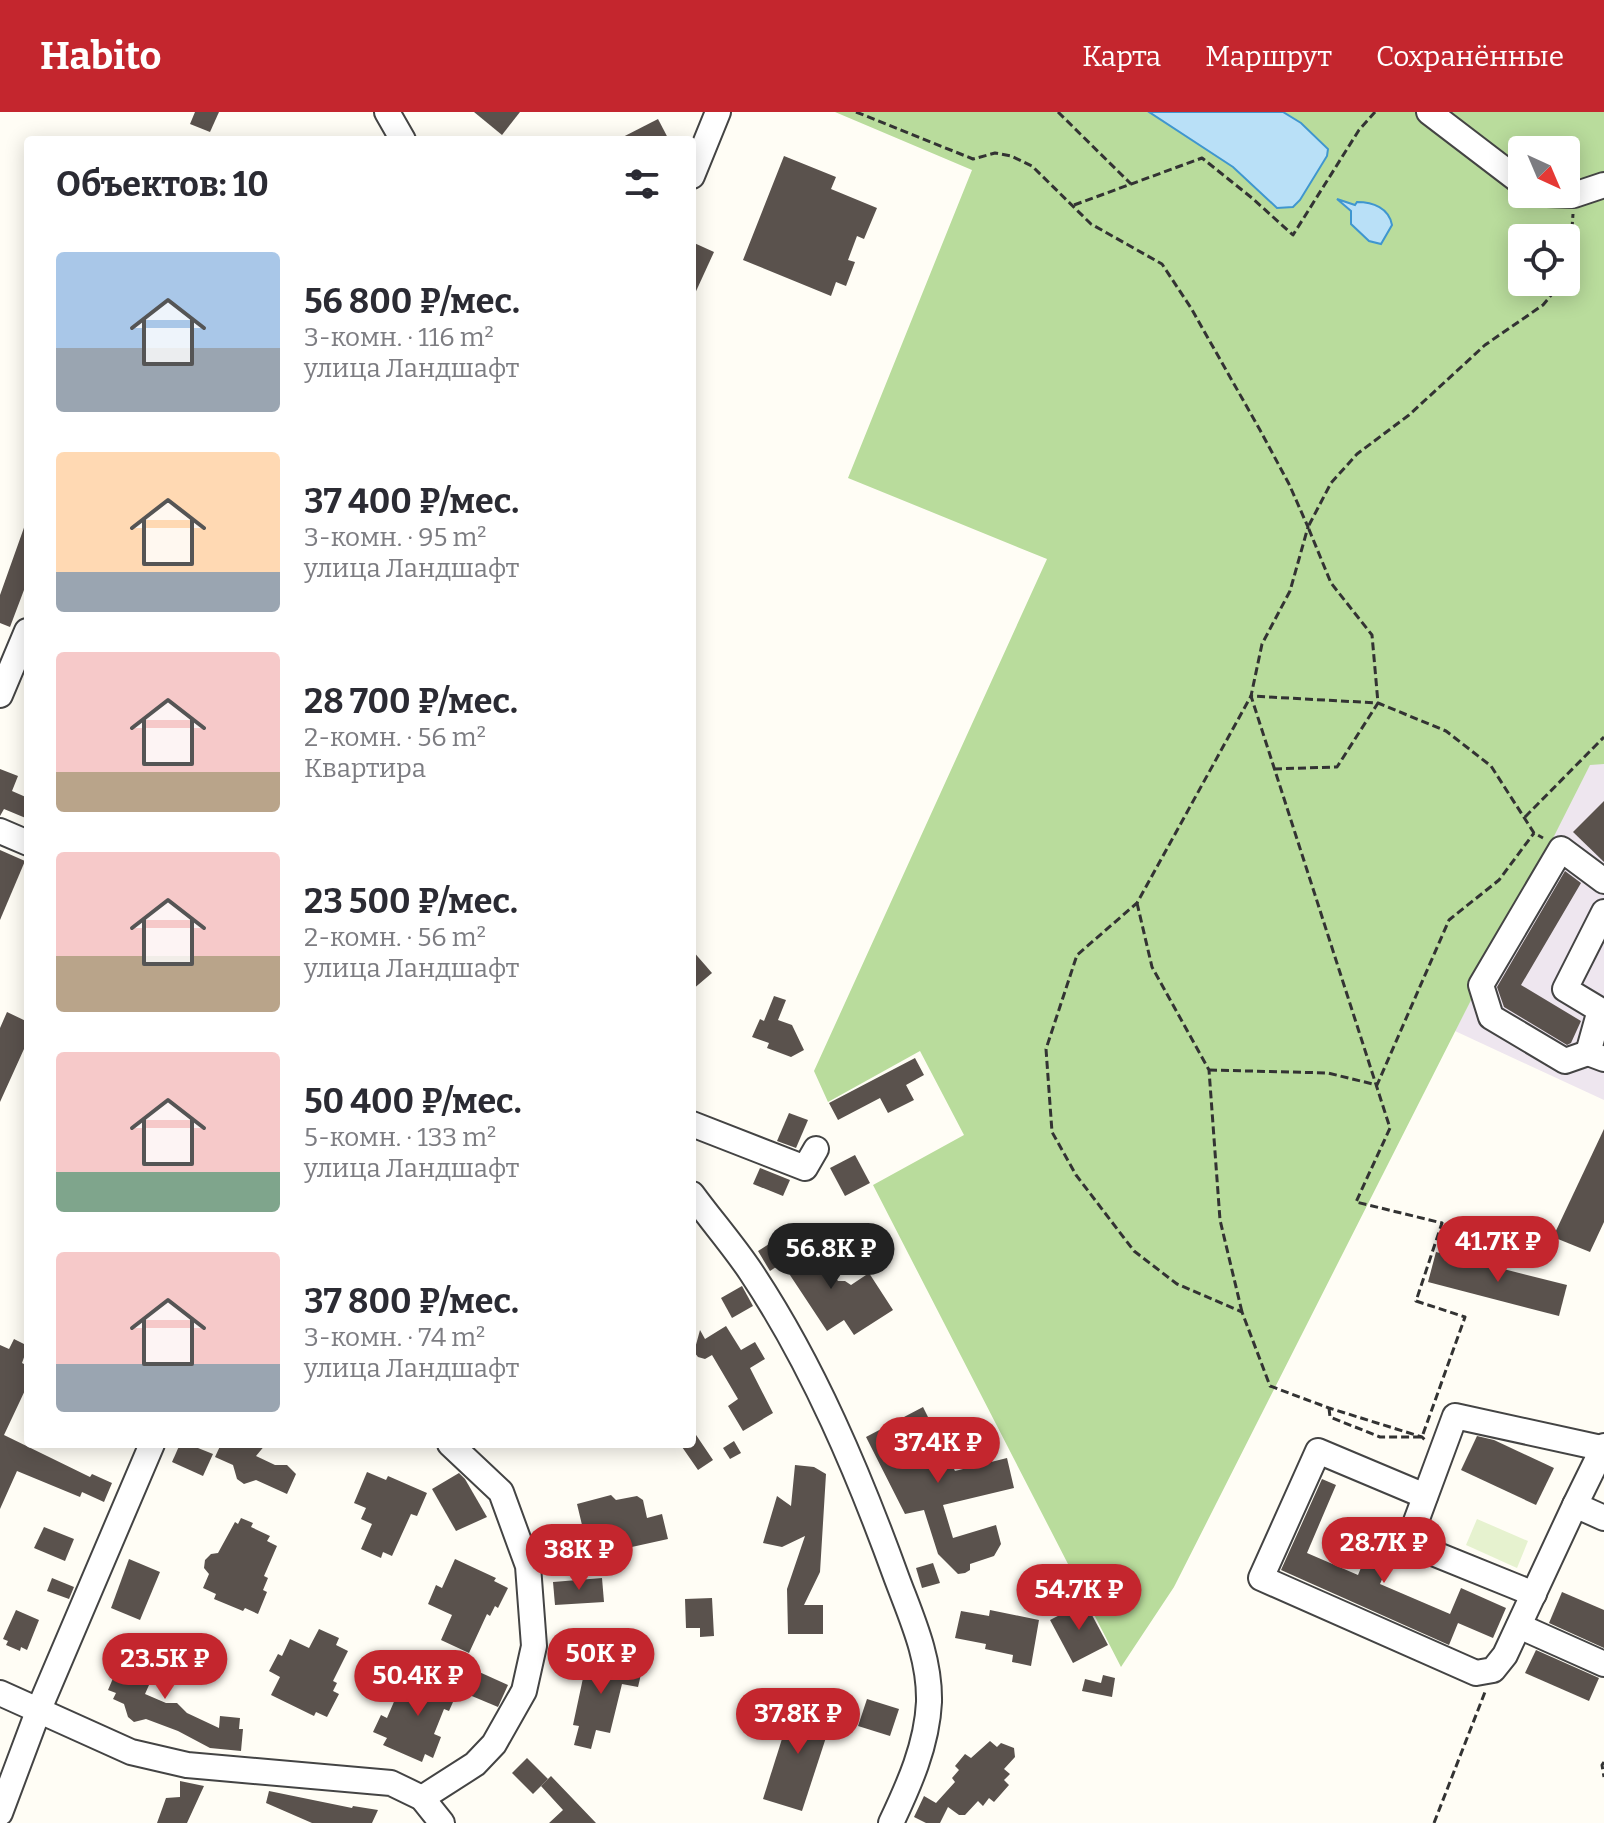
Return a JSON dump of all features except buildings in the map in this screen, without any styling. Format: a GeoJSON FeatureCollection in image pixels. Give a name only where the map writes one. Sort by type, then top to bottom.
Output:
{"type":"FeatureCollection","features":[{"type":"Feature","properties":{"kind":"street"},"geometry":{"type":"LineString","coordinates":[[387,112],[401,136]]}},
{"type":"Feature","properties":{"kind":"street"},"geometry":{"type":"LineString","coordinates":[[696,166],[718,112]]}},
{"type":"Feature","properties":{"kind":"street"},"geometry":{"type":"LineString","coordinates":[[1429,112],[1508,172]]}},
{"type":"Feature","properties":{"kind":"street"},"geometry":{"type":"LineString","coordinates":[[1580,193],[1604,185]]}},
{"type":"Feature","properties":{"kind":"street"},"geometry":{"type":"LineString","coordinates":[[0,695],[24,638]]}},
{"type":"Feature","properties":{"kind":"street"},"geometry":{"type":"LineString","coordinates":[[0,831],[24,841]]}},
{"type":"Feature","properties":{"kind":"street"},"geometry":{"type":"LineString","coordinates":[[1604,881],[1561,849],[1481,985],[1491,1017],[1565,1061],[1596,1056],[1600,1010],[1565,989],[1604,912]]}},
{"type":"Feature","properties":{"kind":"street"},"geometry":{"type":"LineString","coordinates":[[696,1126],[805,1168],[816,1149]]}},
{"type":"Feature","properties":{"kind":"street"},"geometry":{"type":"LineString","coordinates":[[696,1199],[751,1272],[799,1355],[849,1456],[888,1552],[925,1657],[929,1702],[916,1769],[891,1823]]}},
{"type":"Feature","properties":{"kind":"street"},"geometry":{"type":"LineString","coordinates":[[1425,1496],[1318,1451],[1261,1578],[1476,1673],[1493,1670],[1505,1655],[1534,1594],[1602,1447],[1455,1416],[1408,1543],[1534,1594]]}},
{"type":"Feature","properties":{"kind":"street"},"geometry":{"type":"LineString","coordinates":[[1,1807],[39,1709],[150,1448]]}},
{"type":"Feature","properties":{"kind":"street"},"geometry":{"type":"LineString","coordinates":[[422,1798],[475,1764],[494,1744],[512,1718],[524,1691],[534,1646],[528,1566],[501,1492],[454,1448]]}},
{"type":"Feature","properties":{"kind":"street"},"geometry":{"type":"LineString","coordinates":[[1575,1505],[1604,1518]]}},
{"type":"Feature","properties":{"kind":"street"},"geometry":{"type":"LineString","coordinates":[[1519,1626],[1604,1664]]}},
{"type":"Feature","properties":{"kind":"street"},"geometry":{"type":"LineString","coordinates":[[0,1693],[131,1752],[158,1759],[187,1765],[391,1783],[422,1798],[442,1823]]}},
{"type":"Feature","properties":{"kind":"path"},"geometry":{"type":"LineString","coordinates":[[856,112],[973,159],[995,153],[1011,156],[1032,166],[1091,224],[1162,264],[1191,308],[1260,430],[1308,527],[1331,583],[1372,635],[1378,703],[1337,767],[1274,769]]}},
{"type":"Feature","properties":{"kind":"path"},"geometry":{"type":"LineString","coordinates":[[1058,112],[1131,184]]}},
{"type":"Feature","properties":{"kind":"path"},"geometry":{"type":"LineString","coordinates":[[1072,206],[1202,158],[1293,235],[1359,130],[1375,112]]}},
{"type":"Feature","properties":{"kind":"path"},"geometry":{"type":"LineString","coordinates":[[1242,1312],[1177,1284],[1134,1251],[1076,1175],[1052,1132],[1046,1049],[1077,955],[1137,903],[1251,696],[1262,644],[1290,591],[1308,527],[1331,483],[1357,454],[1409,415],[1485,345],[1543,305],[1550,296]]}},
{"type":"Feature","properties":{"kind":"path"},"geometry":{"type":"LineString","coordinates":[[1251,696],[1378,703],[1446,731],[1491,766],[1534,833],[1561,849]]}},
{"type":"Feature","properties":{"kind":"path"},"geometry":{"type":"LineString","coordinates":[[1251,696],[1390,1128],[1356,1202],[1442,1223],[1416,1301],[1465,1317],[1422,1437]]}},
{"type":"Feature","properties":{"kind":"path"},"geometry":{"type":"LineString","coordinates":[[1524,817],[1604,737]]}},
{"type":"Feature","properties":{"kind":"path"},"geometry":{"type":"LineString","coordinates":[[1377,1085],[1449,920],[1499,880],[1534,833]]}},
{"type":"Feature","properties":{"kind":"path"},"geometry":{"type":"LineString","coordinates":[[1137,903],[1152,967],[1209,1070],[1220,1220],[1242,1312],[1270,1386],[1422,1437],[1440,1456]]}},
{"type":"Feature","properties":{"kind":"path"},"geometry":{"type":"LineString","coordinates":[[1209,1070],[1328,1073],[1377,1085]]}},
{"type":"Feature","properties":{"kind":"path"},"geometry":{"type":"LineString","coordinates":[[1329,1408],[1330,1417],[1380,1437],[1422,1437]]}},
{"type":"Feature","properties":{"kind":"path"},"geometry":{"type":"LineString","coordinates":[[1434,1823],[1493,1670]]}},
{"type":"Feature","properties":{"kind":"path"},"geometry":{"type":"LineString","coordinates":[[1604,1762],[1604,1777]]}},
{"type":"Feature","properties":{"kind":"shaded area"},"geometry":{"type":"Polygon","coordinates":[[[1590,764],[1604,764],[1604,1100],[1455,1031],[1590,764]]]}},
{"type":"Feature","properties":{"kind":"green space"},"geometry":{"type":"Polygon","coordinates":[[[835,112],[1604,112],[1604,764],[1590,765],[1174,1587],[1121,1667],[873,1185],[964,1135],[920,1051],[828,1102],[814,1071],[1047,559],[848,478],[972,170],[835,112]]]}},
{"type":"Feature","properties":{"kind":"green space"},"geometry":{"type":"Polygon","coordinates":[[[1477,1519],[1528,1541],[1517,1568],[1466,1545],[1477,1519]]]}},
{"type":"Feature","properties":{"kind":"water"},"geometry":{"type":"Polygon","coordinates":[[[1149,112],[1283,112],[1301,123],[1328,149],[1327,156],[1300,200],[1293,207],[1277,208],[1233,167],[1149,112]]]}},
{"type":"Feature","properties":{"kind":"water"},"geometry":{"type":"Polygon","coordinates":[[[1337,199],[1355,205],[1357,202],[1369,203],[1388,214],[1392,225],[1381,244],[1369,241],[1351,224],[1351,211],[1337,199]]]}}]}
